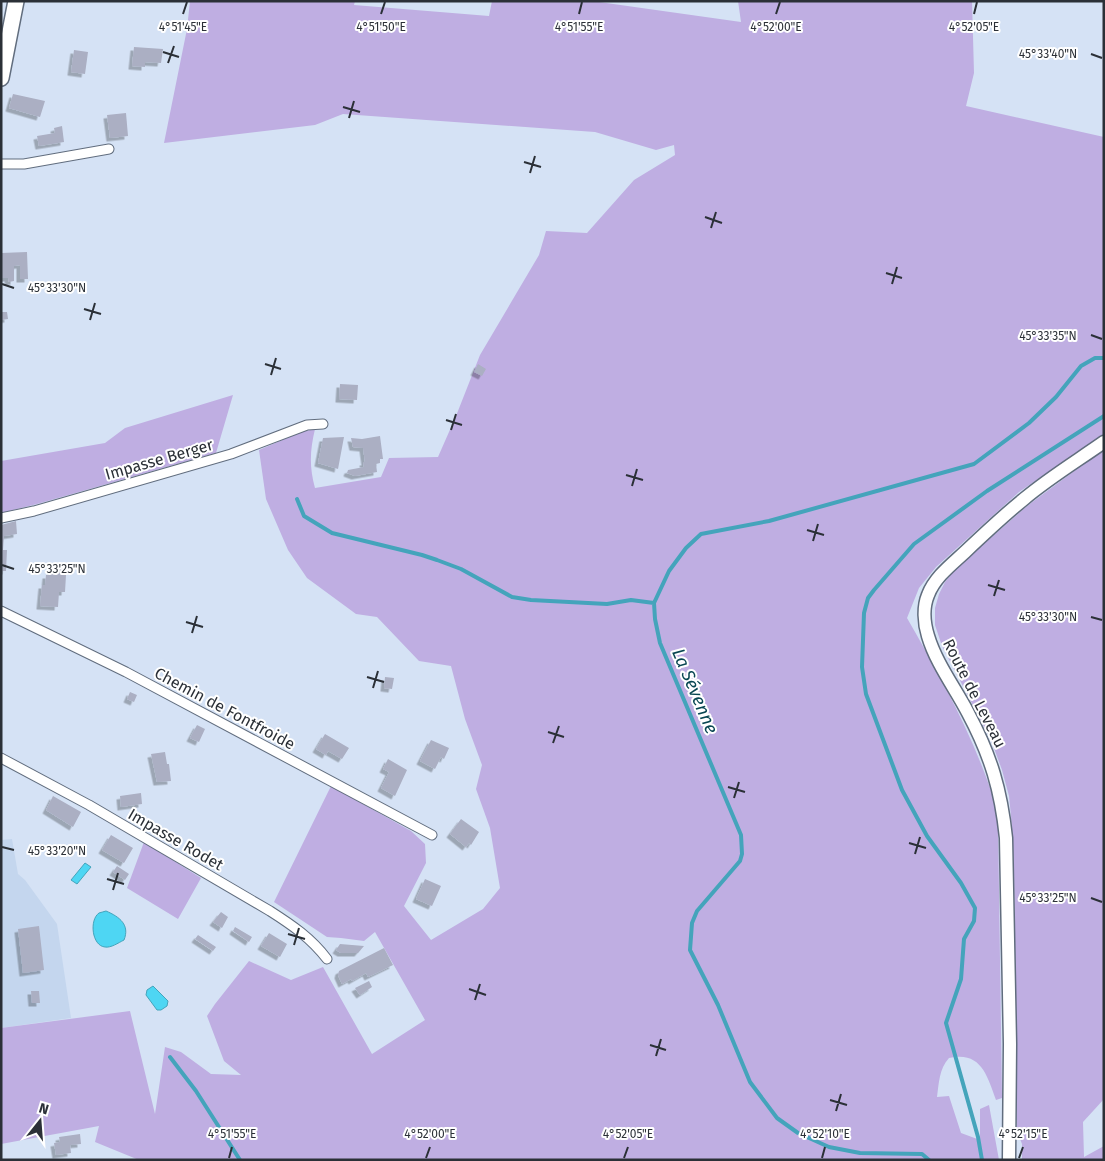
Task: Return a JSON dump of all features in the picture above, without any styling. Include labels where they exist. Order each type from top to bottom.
[{"type":"main road","points":[[1,78],[16,1]]},
{"type":"street","points":[[1,164],[24,164],[109,149]]},
{"type":"street","name":"Impasse Berger","points":[[1,518],[34,511],[213,459],[307,425],[323,424]]},
{"type":"street","name":"Route de Leveau","points":[[1008,1160],[1010,1034],[1006,838],[1003,810],[992,764],[980,734],[944,670],[928,636],[925,623],[925,607],[928,595],[942,574],[985,532],[1025,498],[1104,442]]},
{"type":"street","name":"Chemin de Fontfroide","points":[[1,611],[126,672],[432,835]]},
{"type":"street","name":"Impasse Rodet","points":[[1,758],[89,805],[270,911],[314,942],[328,959]]},
{"type":"shaded area","points":[[190,1],[355,1],[354,5],[489,16],[492,1],[592,1],[741,22],[738,1],[972,1],[974,73],[966,106],[1104,137],[1104,434],[1019,492],[936,567],[919,588],[907,618],[941,679],[972,742],[991,790],[998,822],[1002,1098],[996,1100],[986,1074],[976,1062],[969,1058],[960,1057],[949,1058],[943,1067],[937,1097],[949,1096],[961,1133],[980,1140],[980,1109],[989,1105],[999,1160],[139,1160],[95,1142],[99,1126],[1,1144],[1,1028],[130,1011],[155,1114],[165,1047],[181,1052],[211,1074],[241,1075],[224,1061],[207,1016],[249,961],[291,980],[323,967],[372,1054],[425,1020],[375,932],[364,941],[327,937],[274,902],[331,786],[411,831],[425,844],[426,863],[404,906],[431,940],[483,909],[500,888],[490,828],[476,789],[482,765],[465,719],[451,666],[419,661],[377,617],[356,614],[307,578],[288,550],[266,499],[259,450],[301,432],[315,429],[311,458],[315,488],[381,477],[389,458],[438,457],[480,355],[539,255],[546,231],[587,233],[634,180],[675,155],[674,145],[656,150],[595,132],[343,114],[315,125],[164,143],[187,29]]},
{"type":"shaded area","points":[[233,395],[216,453],[1,513],[1,461],[105,443],[125,428]]},
{"type":"shaded area","points":[[1104,449],[1104,1099],[1083,1122],[1084,1157],[1104,1146],[1104,1160],[1022,1160],[1022,1144],[1017,1131],[1014,871],[1009,796],[991,740],[942,646],[935,625],[935,608],[945,582],[955,569],[1027,506]]},
{"type":"shaded area","points":[[12,839],[18,874],[25,880],[57,924],[71,1018],[1,1028],[1,840]]},
{"type":"shaded area","points":[[144,842],[201,878],[178,919],[127,888]]},
{"type":"water","points":[[85,863],[91,867],[77,884],[71,880]]},
{"type":"water","points":[[106,911],[116,916],[122,922],[125,926],[126,935],[124,940],[105,947],[97,942],[93,927],[96,916]]},
{"type":"water","points":[[153,986],[168,1001],[167,1006],[161,1010],[157,1010],[146,995],[147,990]]},
{"type":"building","points":[[134,47],[163,49],[161,63],[145,62],[145,67],[132,66]]},
{"type":"building","points":[[74,50],[88,52],[85,74],[71,72]]},
{"type":"building","points":[[13,94],[45,101],[40,117],[9,108]]},
{"type":"building","points":[[126,113],[128,136],[110,138],[107,115]]},
{"type":"building","points":[[62,126],[64,142],[39,146],[37,136],[55,133],[54,128]]},
{"type":"building","points":[[27,252],[28,279],[20,279],[20,265],[14,266],[14,281],[9,282],[8,278],[1,278],[1,253]]},
{"type":"building","points":[[1,312],[7,312],[8,319],[1,320]]},
{"type":"building","points":[[478,364],[486,369],[482,376],[474,372]]},
{"type":"building","points":[[340,384],[358,385],[357,400],[339,399]]},
{"type":"building","points":[[380,436],[383,459],[380,459],[380,463],[376,464],[377,472],[355,476],[347,473],[348,470],[364,467],[363,462],[365,462],[363,448],[353,447],[351,438],[362,439]]},
{"type":"building","points":[[344,437],[338,469],[318,463],[323,438]]},
{"type":"building","points":[[16,521],[17,534],[4,536],[3,550],[7,550],[6,571],[1,571],[1,525]]},
{"type":"building","points":[[51,564],[63,565],[63,575],[66,575],[65,592],[59,592],[58,607],[40,606],[42,585],[45,585],[46,575],[51,575]]},
{"type":"building","points":[[385,677],[394,678],[392,689],[384,688]]},
{"type":"building","points":[[130,692],[137,695],[134,702],[127,699]]},
{"type":"building","points":[[197,725],[205,729],[199,742],[190,738]]},
{"type":"building","points":[[325,734],[349,748],[342,759],[328,751],[326,755],[316,749]]},
{"type":"building","points":[[431,740],[449,748],[444,759],[441,757],[435,769],[420,761]]},
{"type":"building","points":[[165,752],[171,781],[157,782],[151,754]]},
{"type":"building","points":[[388,759],[407,770],[395,796],[381,788],[389,772],[383,769]]},
{"type":"building","points":[[141,793],[142,804],[121,807],[120,796]]},
{"type":"building","points":[[53,796],[81,812],[73,827],[46,810]]},
{"type":"building","points":[[461,819],[479,832],[471,845],[469,843],[466,847],[450,834]]},
{"type":"building","points":[[111,835],[133,848],[124,863],[102,850]]},
{"type":"building","points":[[117,866],[129,874],[125,880],[113,872]]},
{"type":"building","points":[[425,879],[441,886],[432,906],[416,899]]},
{"type":"building","points":[[221,912],[228,917],[222,928],[213,922]]},
{"type":"building","points":[[39,926],[44,970],[23,973],[18,929]]},
{"type":"building","points":[[235,927],[252,937],[249,942],[233,931]]},
{"type":"building","points":[[269,933],[287,944],[280,957],[261,946]]},
{"type":"building","points":[[198,935],[216,947],[213,951],[195,939]]},
{"type":"building","points":[[340,944],[364,946],[358,953],[341,953],[336,950]]},
{"type":"building","points":[[384,948],[393,965],[368,977],[366,973],[342,984],[338,975],[339,971]]},
{"type":"building","points":[[369,981],[372,987],[360,995],[355,988]]},
{"type":"building","points":[[31,991],[39,991],[40,1003],[32,1003]]},
{"type":"building","points":[[80,1134],[81,1144],[70,1145],[71,1153],[56,1155],[54,1143],[60,1142],[59,1137]]},
{"type":"waterway","name":"La Sévenne","points":[[929,1160],[922,1154],[860,1153],[829,1147],[798,1133],[777,1118],[750,1082],[718,1005],[690,950],[692,923],[697,911],[740,861],[742,854],[741,835],[660,643],[654,603],[669,571],[686,548],[701,534],[769,521],[974,464],[1029,423],[1056,397],[1081,366],[1095,358],[1104,358]]},
{"type":"waterway","points":[[982,1160],[978,1137],[946,1023],[961,979],[964,939],[974,921],[975,908],[961,883],[927,836],[902,790],[866,694],[862,667],[864,613],[868,598],[914,544],[987,491],[1104,416]]},
{"type":"waterway","points":[[297,499],[304,516],[332,533],[437,560],[461,569],[512,597],[531,600],[607,604],[631,600],[654,603]]},
{"type":"waterway","points":[[170,1057],[196,1091],[240,1160]]}]
